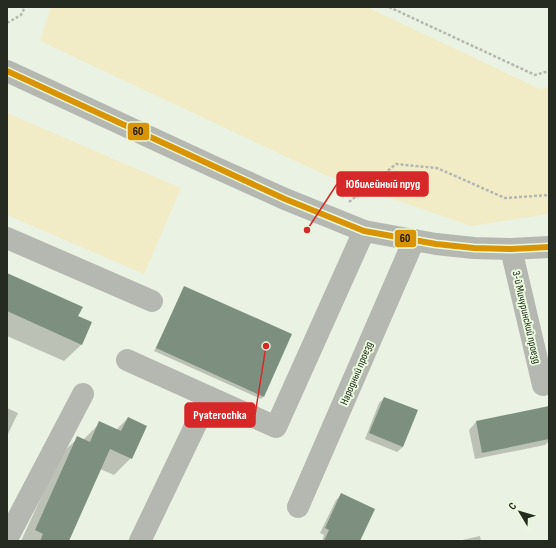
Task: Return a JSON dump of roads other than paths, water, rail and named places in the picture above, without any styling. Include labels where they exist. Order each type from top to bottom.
[{"type":"street","points":[[7,71],[212,166],[364,231],[414,240],[474,248],[511,249],[549,247]]},
{"type":"street","points":[[127,360],[276,427],[364,231]]},
{"type":"street","points":[[7,238],[152,301]]},
{"type":"street","name":"Народный проезд","points":[[298,507],[414,240]]},
{"type":"street","name":"3-й Мичуринский проезд","points":[[511,249],[543,385]]},
{"type":"street","points":[[7,539],[83,394]]},
{"type":"street","points":[[140,541],[209,397]]},
{"type":"place","name":"Юбилейный пруд","points":[[307,230]]},
{"type":"place","name":"Pyaterochka","points":[[266,346]]}]
